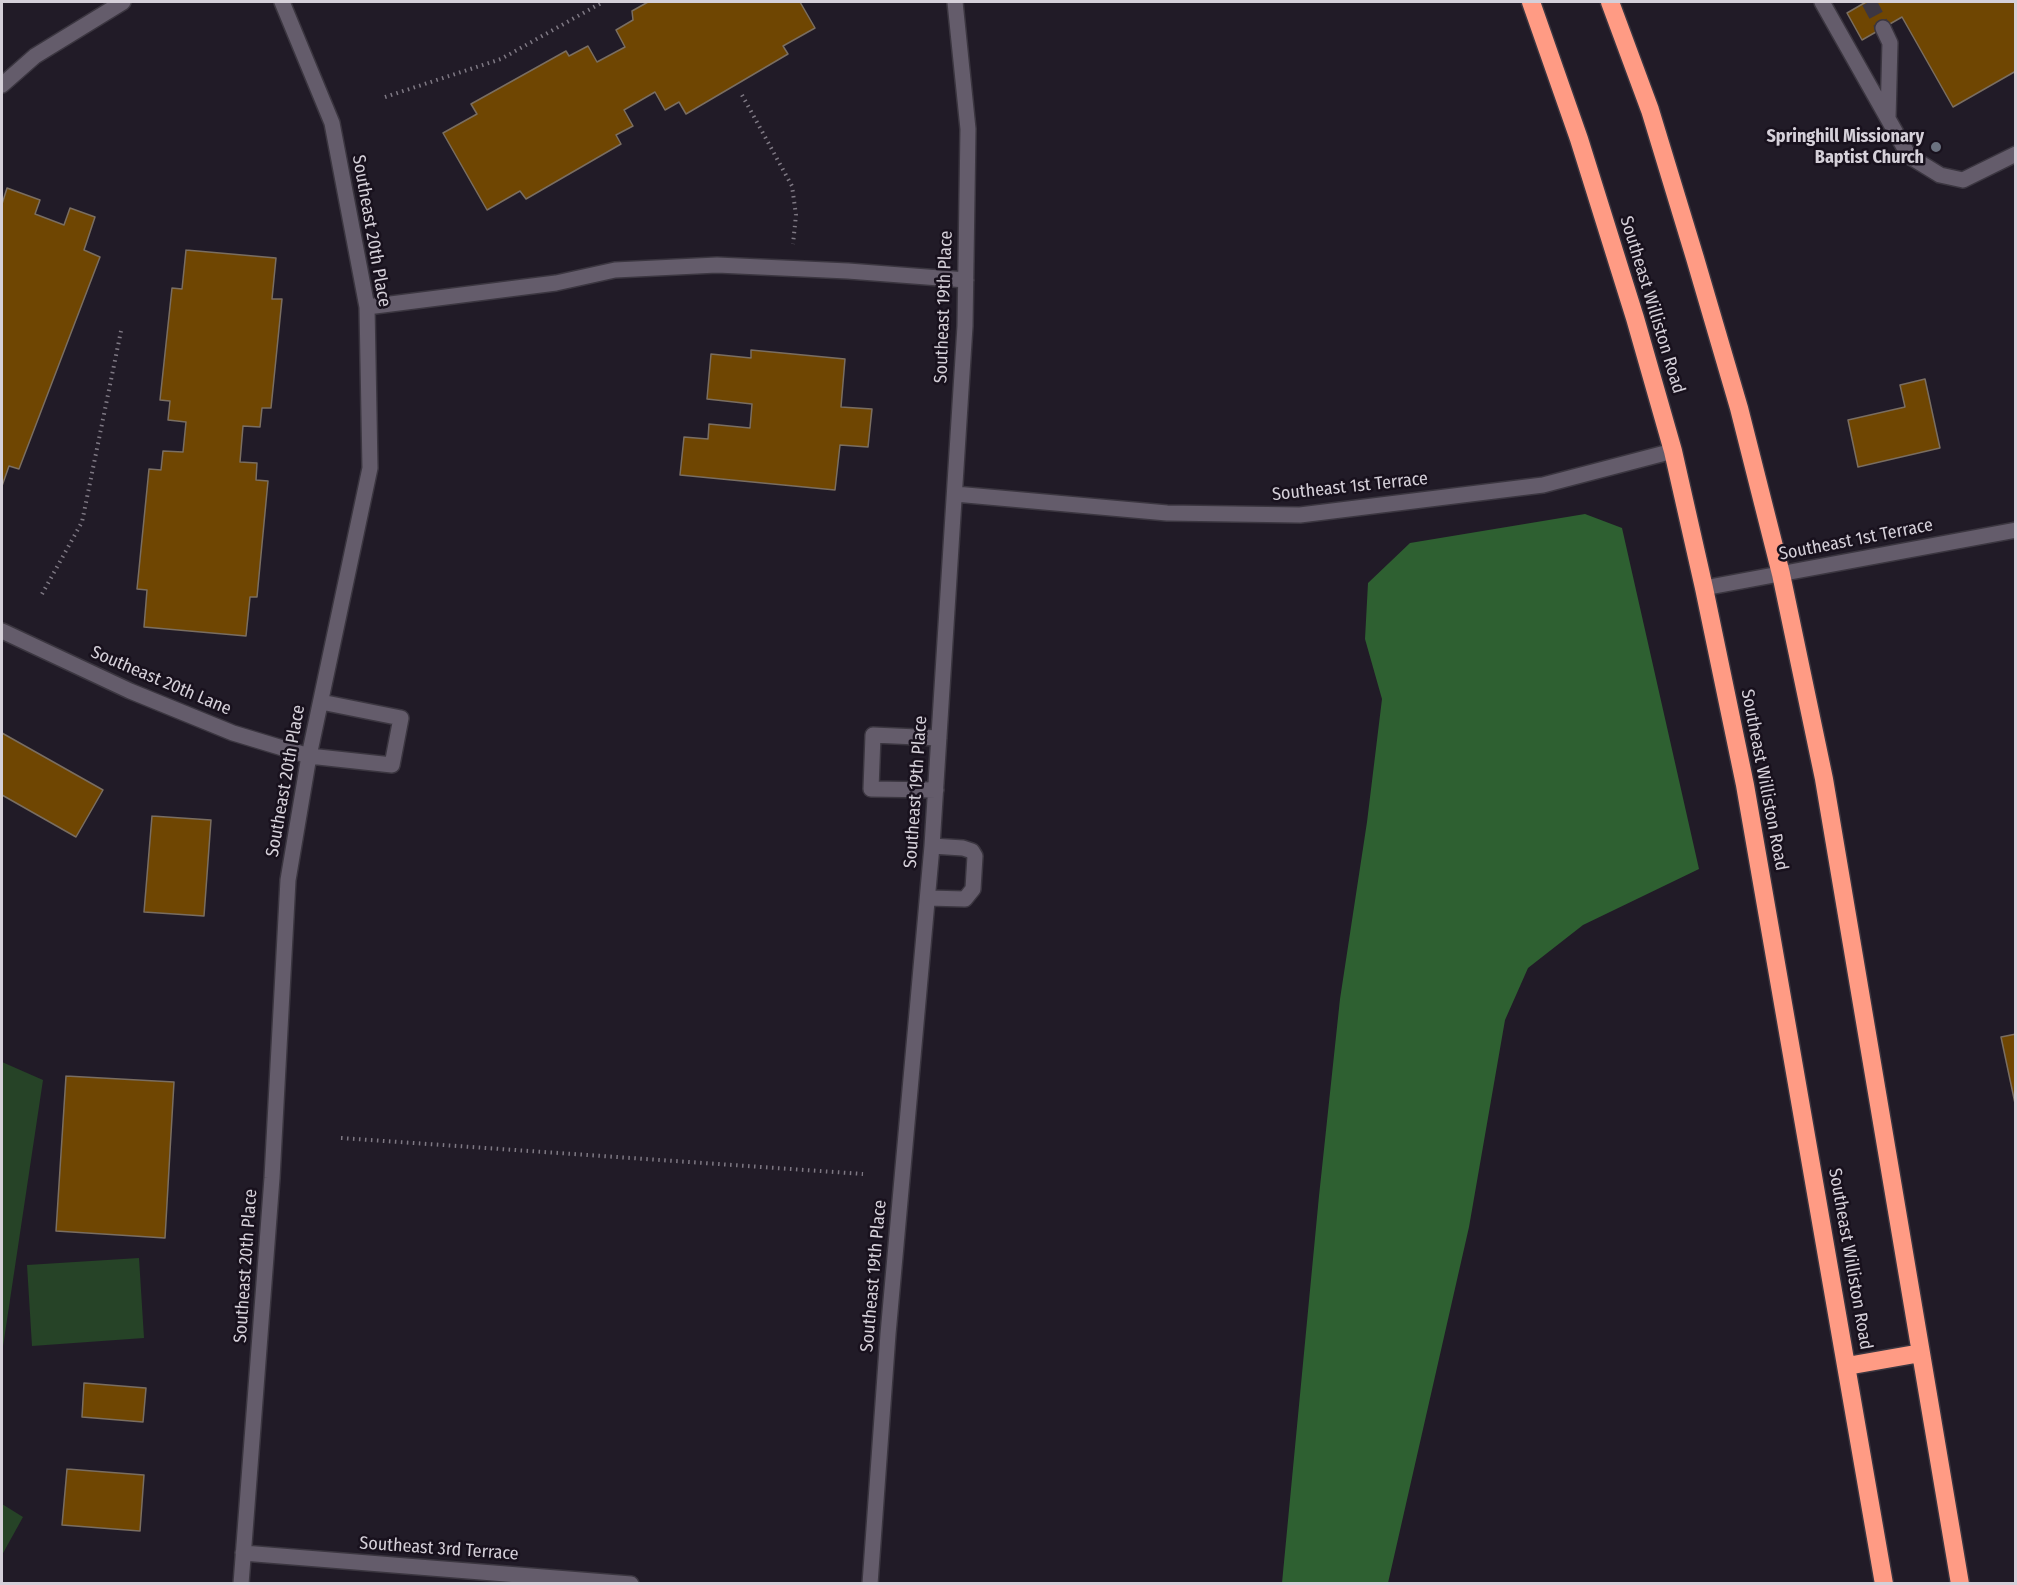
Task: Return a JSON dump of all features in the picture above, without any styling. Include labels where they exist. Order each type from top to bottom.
[{"type":"highway","name":"Southeast Williston Road","points":[[1531,2],[1629,297],[1673,451],[1704,588],[1745,785],[1884,1584]]},
{"type":"highway","points":[[1610,2],[1650,110],[1695,258],[1739,408],[1781,574],[1824,779],[1960,1584]]},
{"type":"highway","points":[[1847,1366],[1921,1353]]},
{"type":"street","points":[[2,85],[35,56],[123,2]]},
{"type":"street","name":"Southeast 20th Place","points":[[241,1584],[272,1178],[288,880],[309,756],[370,468],[367,307],[332,123],[282,2]]},
{"type":"street","name":"Southeast 19th Place","points":[[870,1584],[888,1334],[932,846],[965,326],[968,129],[955,2]]},
{"type":"street","points":[[1822,2],[1909,156],[1940,175],[1963,180],[2016,154]]},
{"type":"street","points":[[1883,28],[1890,44],[1887,118]]},
{"type":"street","points":[[367,307],[556,283],[615,270],[717,265],[966,280]]},
{"type":"street","name":"Southeast 1st Terrace","points":[[955,494],[1167,513],[1300,515],[1544,485],[1673,451]]},
{"type":"street","name":"Southeast 1st Terrace","points":[[1704,588],[2016,530]]},
{"type":"street","name":"Southeast 20th Lane","points":[[2,630],[130,691],[233,733],[309,756],[392,765],[401,718],[321,702]]},
{"type":"street","points":[[936,790],[871,789],[873,735],[939,738]]},
{"type":"street","points":[[928,898],[965,899],[973,889],[975,856],[972,851],[963,848],[932,846]]},
{"type":"street","name":"Southeast 3rd Terrace","points":[[243,1553],[631,1584]]},
{"type":"path","points":[[385,97],[501,59],[603,2]]},
{"type":"path","points":[[742,95],[792,186],[796,215],[793,249]]},
{"type":"path","points":[[42,594],[82,522],[121,331]]},
{"type":"path","points":[[340,1138],[863,1174]]},
{"type":"green space","points":[[1585,514],[1622,528],[1699,869],[1583,925],[1528,968],[1505,1020],[1469,1227],[1388,1583],[1282,1583],[1340,999],[1367,822],[1382,699],[1365,639],[1368,583],[1410,543]]},
{"type":"green space","points":[[2,1062],[43,1080],[2,1353]]},
{"type":"green space","points":[[139,1258],[144,1338],[32,1346],[27,1265]]},
{"type":"green space","points":[[2,1504],[23,1517],[2,1555]]},
{"type":"building","points":[[648,2],[800,2],[815,28],[783,46],[788,54],[686,114],[679,102],[665,110],[655,92],[624,110],[633,126],[616,135],[621,144],[526,199],[520,191],[487,210],[443,133],[477,114],[471,104],[566,51],[569,56],[588,46],[597,62],[625,47],[616,30],[633,20],[632,11]]},
{"type":"building","points":[[1866,2],[2016,2],[2016,71],[1953,107],[1902,17],[1862,40],[1847,13]]},
{"type":"building","points":[[7,188],[40,200],[35,214],[64,225],[70,208],[95,217],[84,250],[100,257],[19,469],[9,466],[2,486],[2,204]]},
{"type":"building","points":[[186,250],[276,258],[272,299],[282,299],[271,408],[262,408],[260,427],[243,426],[240,462],[257,463],[256,480],[268,481],[257,597],[250,597],[246,636],[144,627],[147,590],[137,589],[149,469],[161,470],[163,451],[183,452],[186,422],[168,420],[170,401],[160,400],[172,288],[182,289]]},
{"type":"building","points":[[751,350],[845,359],[841,407],[872,409],[868,447],[840,445],[835,490],[680,475],[684,437],[708,439],[709,424],[750,428],[752,404],[707,399],[711,354],[751,358]]},
{"type":"building","points":[[1925,379],[1940,448],[1858,467],[1848,420],[1905,407],[1900,385]]},
{"type":"building","points":[[2,733],[103,790],[76,837],[2,795]]},
{"type":"building","points":[[152,816],[211,820],[204,916],[144,912]]},
{"type":"building","points":[[2016,1034],[2016,1108],[2001,1037]]},
{"type":"building","points":[[66,1076],[174,1082],[165,1238],[56,1231]]},
{"type":"building","points":[[84,1383],[146,1388],[143,1422],[82,1417]]},
{"type":"building","points":[[67,1469],[144,1475],[140,1531],[62,1525]]},
{"type":"tunnel","points":[[1869,2],[1883,28]]},
{"type":"place","name":"Springhill Missionary Baptist Church","points":[[1936,147]]}]
